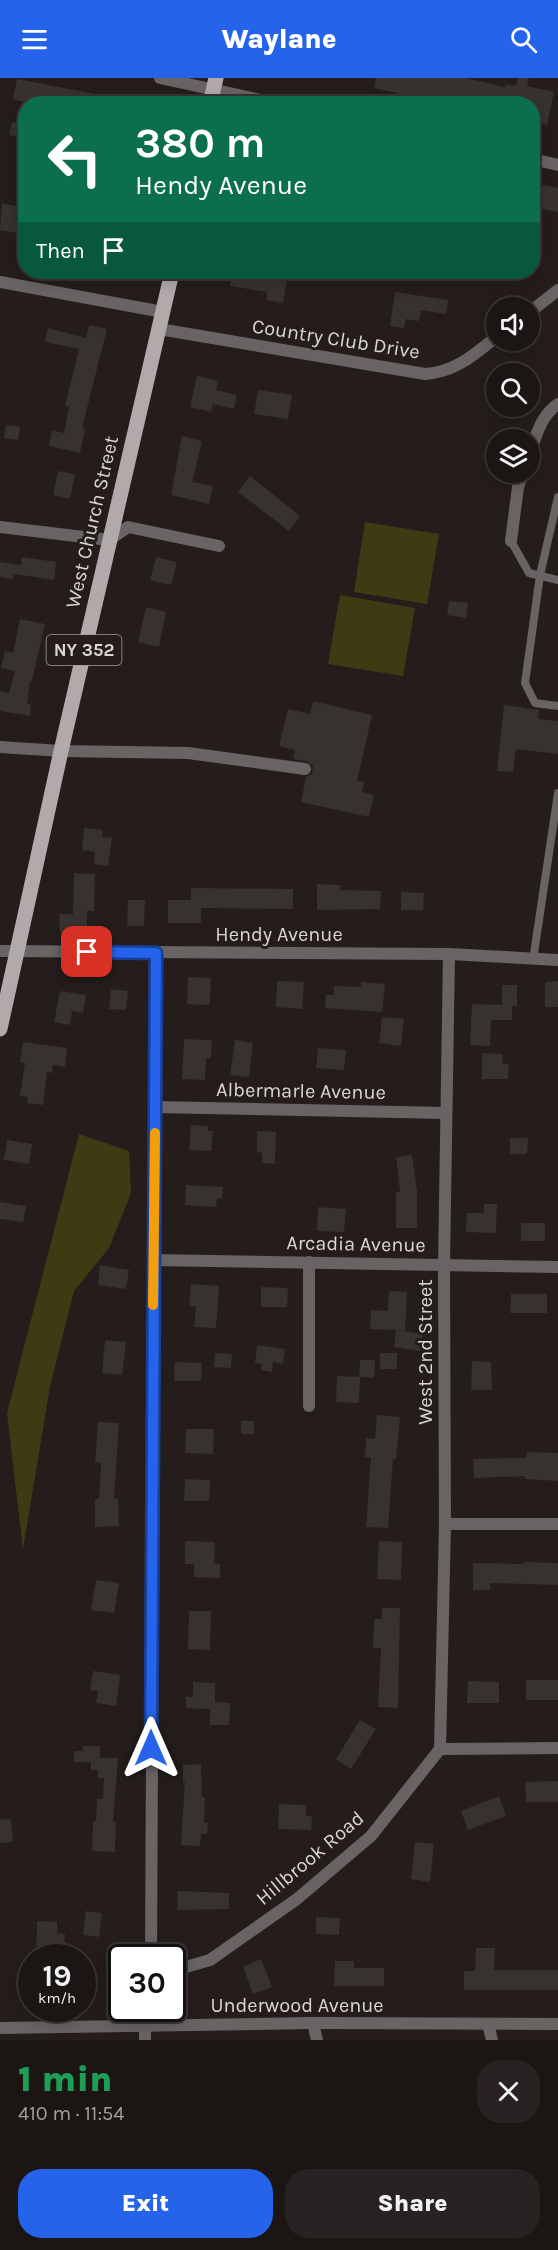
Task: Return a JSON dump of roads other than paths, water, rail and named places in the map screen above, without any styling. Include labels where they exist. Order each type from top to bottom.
[{"type":"main road","name":"West Church Street","points":[[0,1029],[61,751],[170,279]]},
{"type":"street","points":[[160,78],[241,96]]},
{"type":"street","points":[[540,161],[558,165]]},
{"type":"street","points":[[0,282],[163,312]]},
{"type":"street","points":[[540,304],[558,290]]},
{"type":"street","name":"Country Club Drive","points":[[159,330],[425,374],[441,373],[464,363],[486,345]]},
{"type":"street","points":[[540,429],[548,412],[558,404]]},
{"type":"street","points":[[511,541],[519,483]]},
{"type":"street","points":[[0,527],[109,540],[128,527],[219,546]]},
{"type":"street","points":[[0,747],[61,751],[188,753],[305,768]]},
{"type":"street","name":"Hendy Avenue","points":[[0,951],[449,954],[558,960]]},
{"type":"street","points":[[150,1944],[156,953]]},
{"type":"street","name":"West 2nd Street","points":[[440,1749],[449,954]]},
{"type":"street","name":"Albermarle Avenue","points":[[155,1107],[446,1113]]},
{"type":"street","name":"Arcadia Avenue","points":[[153,1260],[558,1267]]},
{"type":"street","points":[[309,1262],[309,1406]]},
{"type":"street","points":[[444,1524],[558,1524]]},
{"type":"street","points":[[440,1749],[558,1748]]},
{"type":"street","name":"Hillbrook Road","points":[[186,1967],[210,1960],[297,1899],[370,1836],[440,1749]]},
{"type":"street","points":[[146,2022],[146,2040]]},
{"type":"street","points":[[313,2023],[317,2040]]},
{"type":"street","name":"Underwood Avenue","points":[[0,2028],[313,2023],[558,2024]]},
{"type":"street","points":[[488,2024],[492,2040]]},
{"type":"lane","points":[[558,497],[540,575],[525,683],[535,703],[558,706]]},
{"type":"lane","points":[[511,541],[529,573],[558,580]]},
{"type":"lane","points":[[533,960],[558,793]]}]
